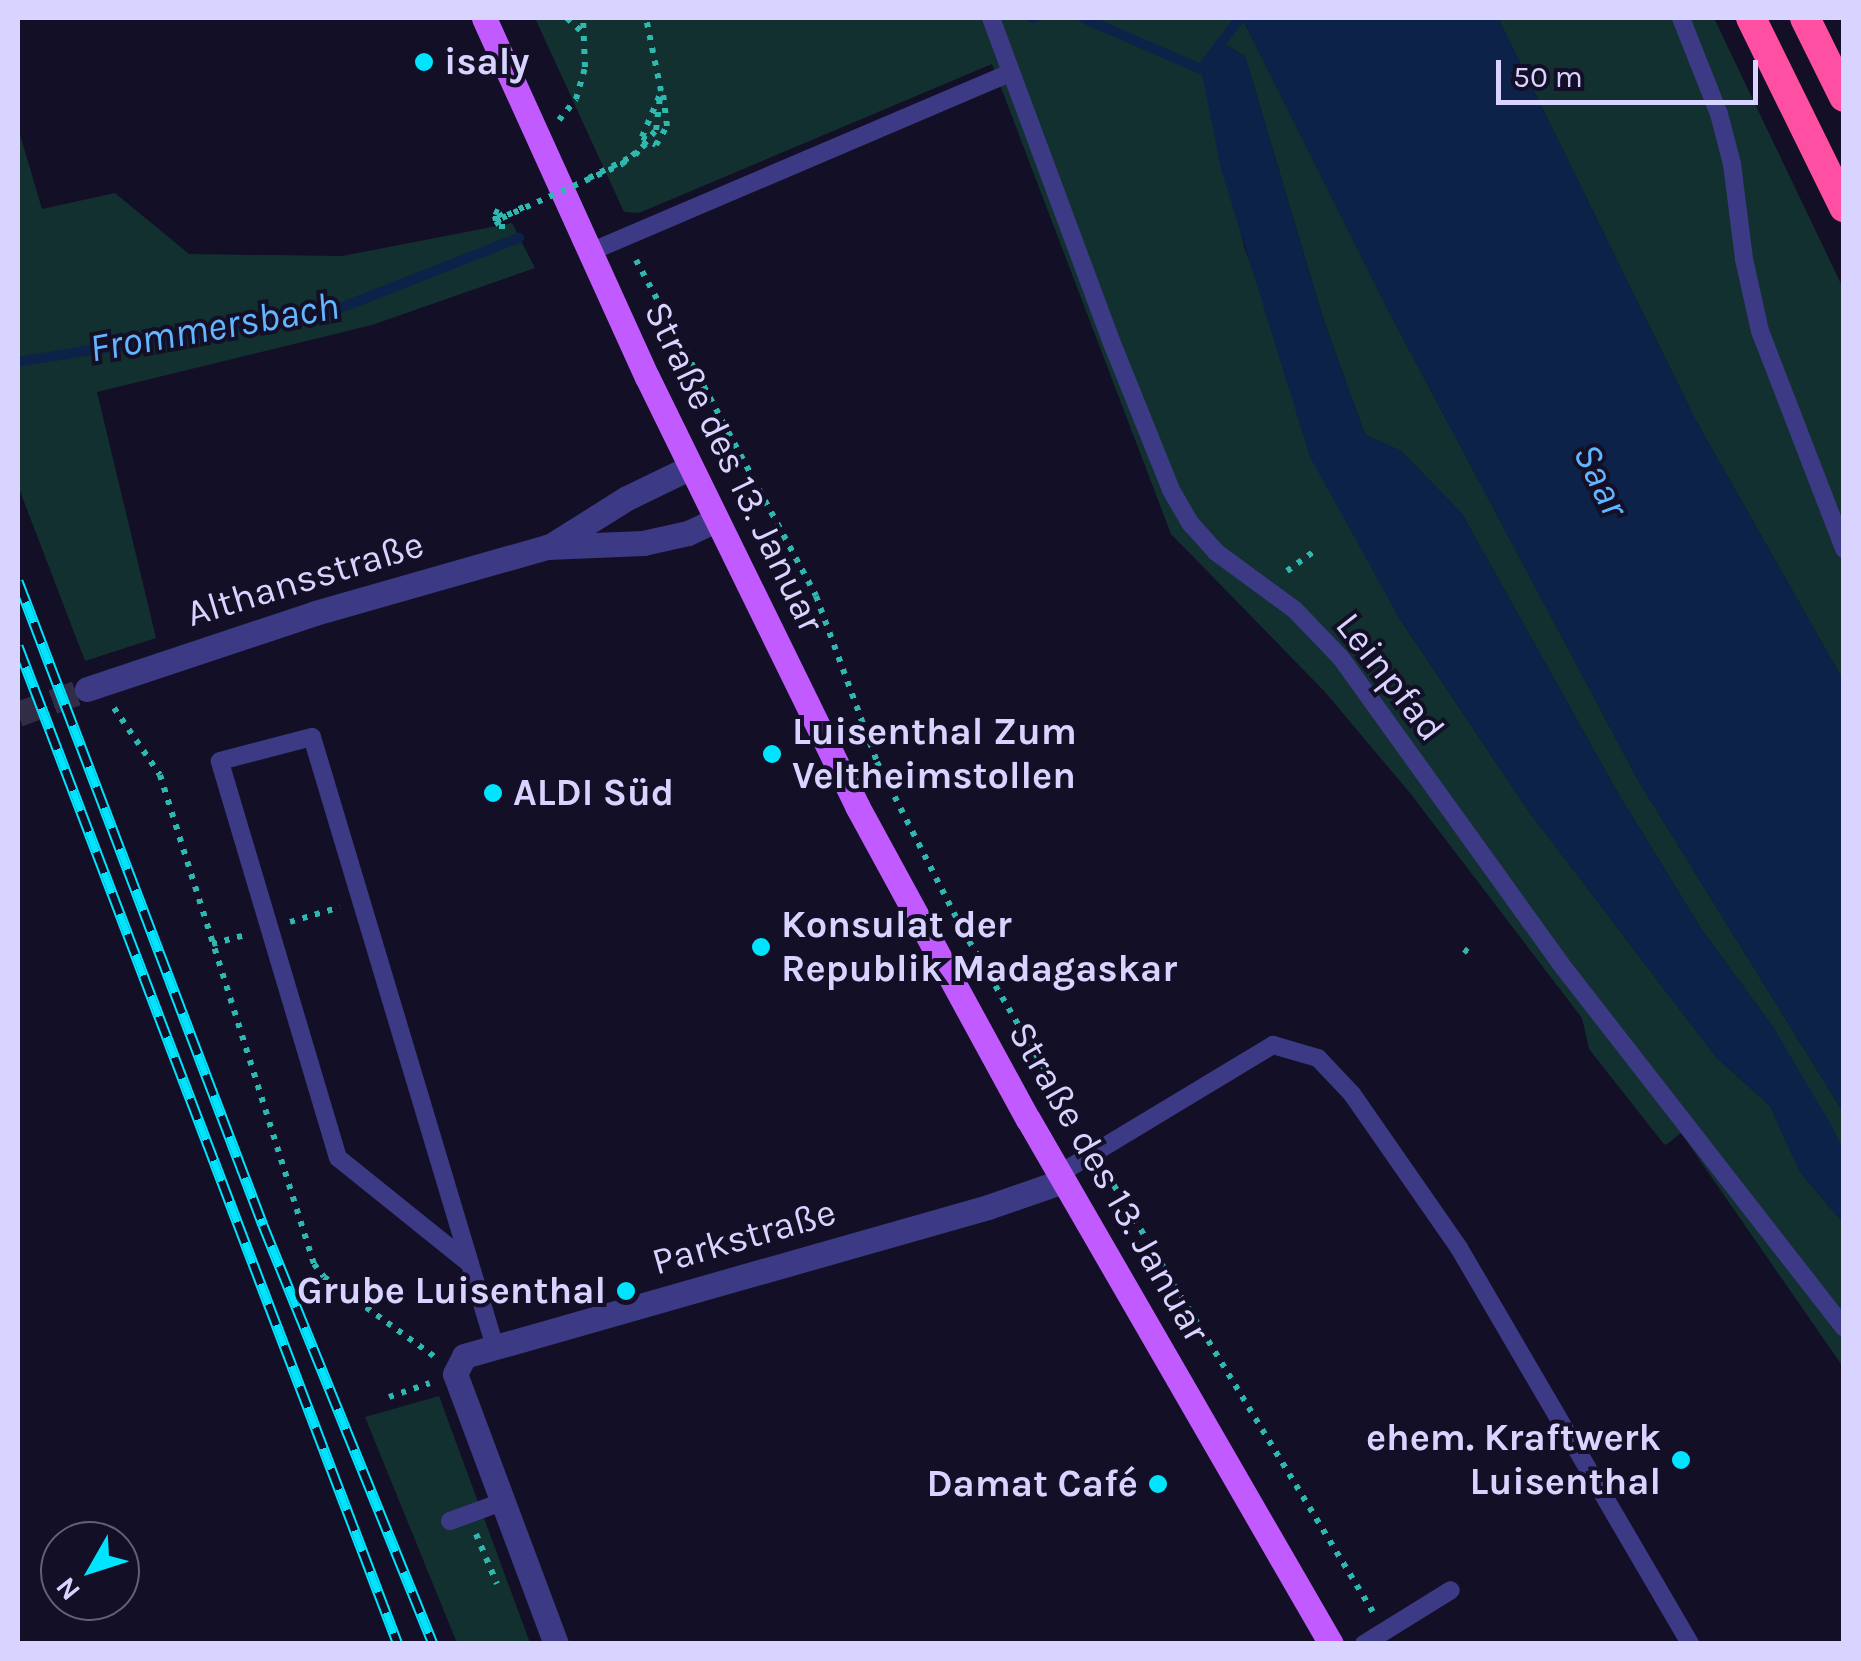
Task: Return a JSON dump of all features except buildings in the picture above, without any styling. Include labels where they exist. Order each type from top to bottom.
[{"type":"highway","points":[[1751,18],[1841,201]]},
{"type":"highway","points":[[1805,18],[1844,98]]},
{"type":"main road","name":"Straße des 13. Januar","points":[[484,18],[716,520],[857,806],[1061,1177],[1332,1644]]},
{"type":"street","name":"Althansstraße","points":[[547,547],[627,498],[691,466]]},
{"type":"street","name":"Althansstraße","points":[[96,686],[315,614],[547,547],[643,543],[688,533],[716,520]]},
{"type":"street","name":"Parkstraße","points":[[455,1374],[464,1356],[988,1206],[1061,1177]]},
{"type":"street","points":[[455,1374],[556,1644]]},
{"type":"lane","name":"Leinpfad","points":[[991,18],[1164,472],[1191,524],[1216,552],[1295,610],[1341,658],[1560,963],[1844,1328]]},
{"type":"lane","points":[[1680,18],[1718,114],[1732,164],[1744,258],[1760,331],[1844,549]]},
{"type":"lane","points":[[590,252],[1010,73]]},
{"type":"lane","points":[[470,1264],[338,1158],[220,761],[312,737],[496,1346]]},
{"type":"lane","points":[[1061,1177],[1094,1152],[1273,1045],[1318,1058],[1352,1094],[1459,1248],[1690,1644]]},
{"type":"lane","points":[[459,1518],[502,1502]]},
{"type":"lane","points":[[1364,1644],[1450,1590]]},
{"type":"path","points":[[566,18],[585,34]]},
{"type":"path","points":[[536,132],[561,120],[576,99],[585,67],[583,18]]},
{"type":"path","points":[[646,18],[668,104],[666,126],[656,145],[642,137],[662,91]]},
{"type":"path","points":[[530,204],[500,219],[622,164],[648,143],[659,122],[662,91]]},
{"type":"path","points":[[588,178],[622,164]]},
{"type":"path","points":[[624,238],[816,596],[878,762],[962,930],[1384,1631]]},
{"type":"path","points":[[1300,563],[1313,552]]},
{"type":"path","points":[[96,686],[160,775],[314,1264],[324,1277],[416,1339],[455,1374],[389,1398]]},
{"type":"path","points":[[1464,949],[1473,957]]},
{"type":"path","points":[[459,1518],[497,1584]]},
{"type":"green space","points":[[535,18],[1242,18],[1388,310],[1639,782],[1843,1112],[1843,1149],[1773,1027],[1702,930],[1619,795],[1462,514],[1401,451],[1365,435],[1322,315],[1245,56],[1219,41],[1201,69],[1245,250],[1399,618],[1530,813],[1716,1057],[1770,1106],[1800,1172],[1843,1223],[1843,1367],[1681,1133],[1666,1145],[1663,1143],[1589,1049],[1582,1018],[1410,793],[1325,692],[1171,534],[992,64],[639,213],[624,212]]},
{"type":"green space","points":[[1498,18],[1714,18],[1843,288],[1843,680],[1695,419]]},
{"type":"green space","points":[[18,128],[42,209],[115,193],[189,254],[342,256],[512,223],[535,268],[372,325],[97,392],[156,638],[85,661],[18,486]]},
{"type":"green space","points":[[439,1396],[530,1643],[457,1643],[365,1417]]},
{"type":"water","name":"Saar","points":[[1242,18],[1498,18],[1695,419],[1843,680],[1843,1112],[1639,782],[1388,310]]},
{"type":"water","points":[[1219,41],[1245,56],[1322,315],[1365,435],[1401,451],[1462,514],[1619,795],[1702,930],[1773,1027],[1832,1126],[1843,1149],[1843,1223],[1800,1172],[1770,1106],[1716,1057],[1530,813],[1399,618],[1310,457],[1221,169],[1201,69]]},
{"type":"waterway","name":"Frommersbach","points":[[1083,18],[1201,69],[1240,18]]},
{"type":"waterway","name":"Frommersbach","points":[[18,362],[335,310],[519,238]]},
{"type":"tunnel","points":[[18,714],[87,689]]},
{"type":"railway","points":[[18,581],[263,1225],[433,1644]]},
{"type":"railway","points":[[18,646],[398,1644]]},
{"type":"place","name":"isaly","points":[[424,62]]},
{"type":"place","name":"Luisenthal Zum Veltheimstollen","points":[[772,754]]},
{"type":"place","name":"ALDI Süd","points":[[493,793]]},
{"type":"place","name":"Konsulat der Republik Madagaskar","points":[[761,947]]},
{"type":"place","name":"Grube Luisenthal","points":[[626,1291]]},
{"type":"place","name":"ehem. Kraftwerk Luisenthal","points":[[1681,1460]]},
{"type":"place","name":"Damat Café","points":[[1158,1484]]}]
